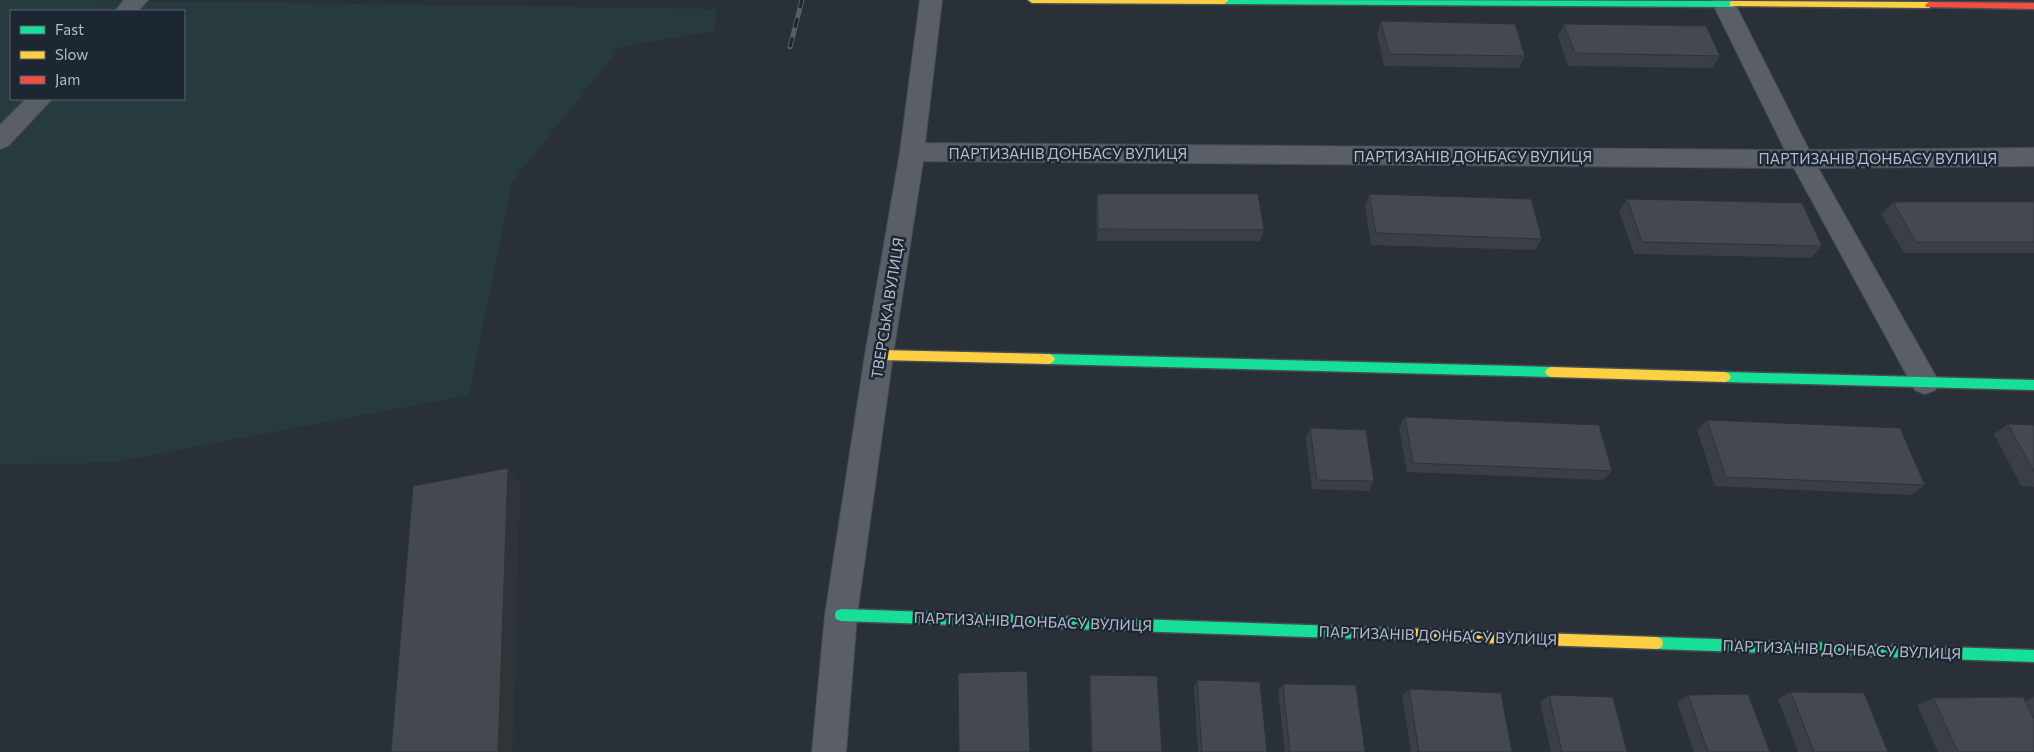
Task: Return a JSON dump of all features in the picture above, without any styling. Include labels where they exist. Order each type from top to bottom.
[{"type":"street","points":[[127,10],[137,0]]},
{"type":"street","name":"ТВЕРСЬКА ВУЛИЦЯ","points":[[829,752],[841,615],[879,355],[912,152],[931,0]]},
{"type":"street","points":[[1032,0],[1723,2],[2034,6]]},
{"type":"street","points":[[1723,2],[1801,159],[1925,382]]},
{"type":"street","points":[[0,140],[39,100]]},
{"type":"street","name":"ПАРТИЗАНІВ ДОНБАСУ ВУЛИЦЯ","points":[[912,152],[1801,159],[2034,157]]},
{"type":"street","points":[[879,355],[2034,384]]},
{"type":"street","name":"ПАРТИЗАНІВ ДОНБАСУ ВУЛИЦЯ","points":[[841,615],[2034,656]]},
{"type":"green space","points":[[0,0],[717,9],[714,31],[620,47],[512,182],[469,395],[110,463],[0,464]]},
{"type":"building","points":[[1381,21],[1515,24],[1525,56],[1389,54]]},
{"type":"building","points":[[1564,24],[1706,26],[1720,56],[1575,53]]},
{"type":"building","points":[[1097,194],[1258,194],[1264,230],[1098,229]]},
{"type":"building","points":[[1369,194],[1531,199],[1542,239],[1376,233]]},
{"type":"building","points":[[1627,199],[1802,203],[1822,246],[1642,242]]},
{"type":"building","points":[[1893,202],[2034,202],[2034,242],[1916,242]]},
{"type":"building","points":[[1405,417],[1599,425],[1612,471],[1413,463]]},
{"type":"building","points":[[1707,420],[1900,428],[1925,485],[1726,477]]},
{"type":"building","points":[[2008,424],[2034,425],[2034,472]]},
{"type":"building","points":[[1310,428],[1366,430],[1374,481],[1317,480]]},
{"type":"building","points":[[508,468],[498,752],[391,752],[413,486]]},
{"type":"building","points":[[1027,671],[1030,752],[959,752],[958,673]]},
{"type":"building","points":[[1090,675],[1157,676],[1162,752],[1092,752]]},
{"type":"building","points":[[1197,680],[1260,682],[1267,752],[1202,752]]},
{"type":"building","points":[[1283,684],[1356,685],[1365,752],[1290,752]]},
{"type":"building","points":[[1409,689],[1501,693],[1512,752],[1419,752]]},
{"type":"building","points":[[1791,692],[1864,693],[1888,752],[1814,752]]},
{"type":"building","points":[[1748,694],[1770,752],[1708,752],[1688,695]]},
{"type":"building","points":[[1549,695],[1613,697],[1627,752],[1562,752]]},
{"type":"building","points":[[2023,697],[2034,719],[2034,752],[1958,752],[1933,698]]},
{"type":"railway","points":[[790,47],[802,0]]},
{"type":"traffic: fast","points":[[1224,1],[1733,4]]},
{"type":"traffic: fast","points":[[1049,359],[1551,372]]},
{"type":"traffic: fast","points":[[1725,377],[2034,385]]},
{"type":"traffic: fast","points":[[841,615],[1398,634]]},
{"type":"traffic: fast","points":[[1657,643],[2034,656]]},
{"type":"traffic: slow","points":[[1032,0],[1224,1]]},
{"type":"traffic: slow","points":[[1733,4],[1929,5]]},
{"type":"traffic: slow","points":[[879,355],[1049,359]]},
{"type":"traffic: slow","points":[[1551,372],[1725,377]]},
{"type":"traffic: slow","points":[[1398,634],[1657,643]]},
{"type":"traffic: jam","points":[[1929,5],[2034,6]]}]
